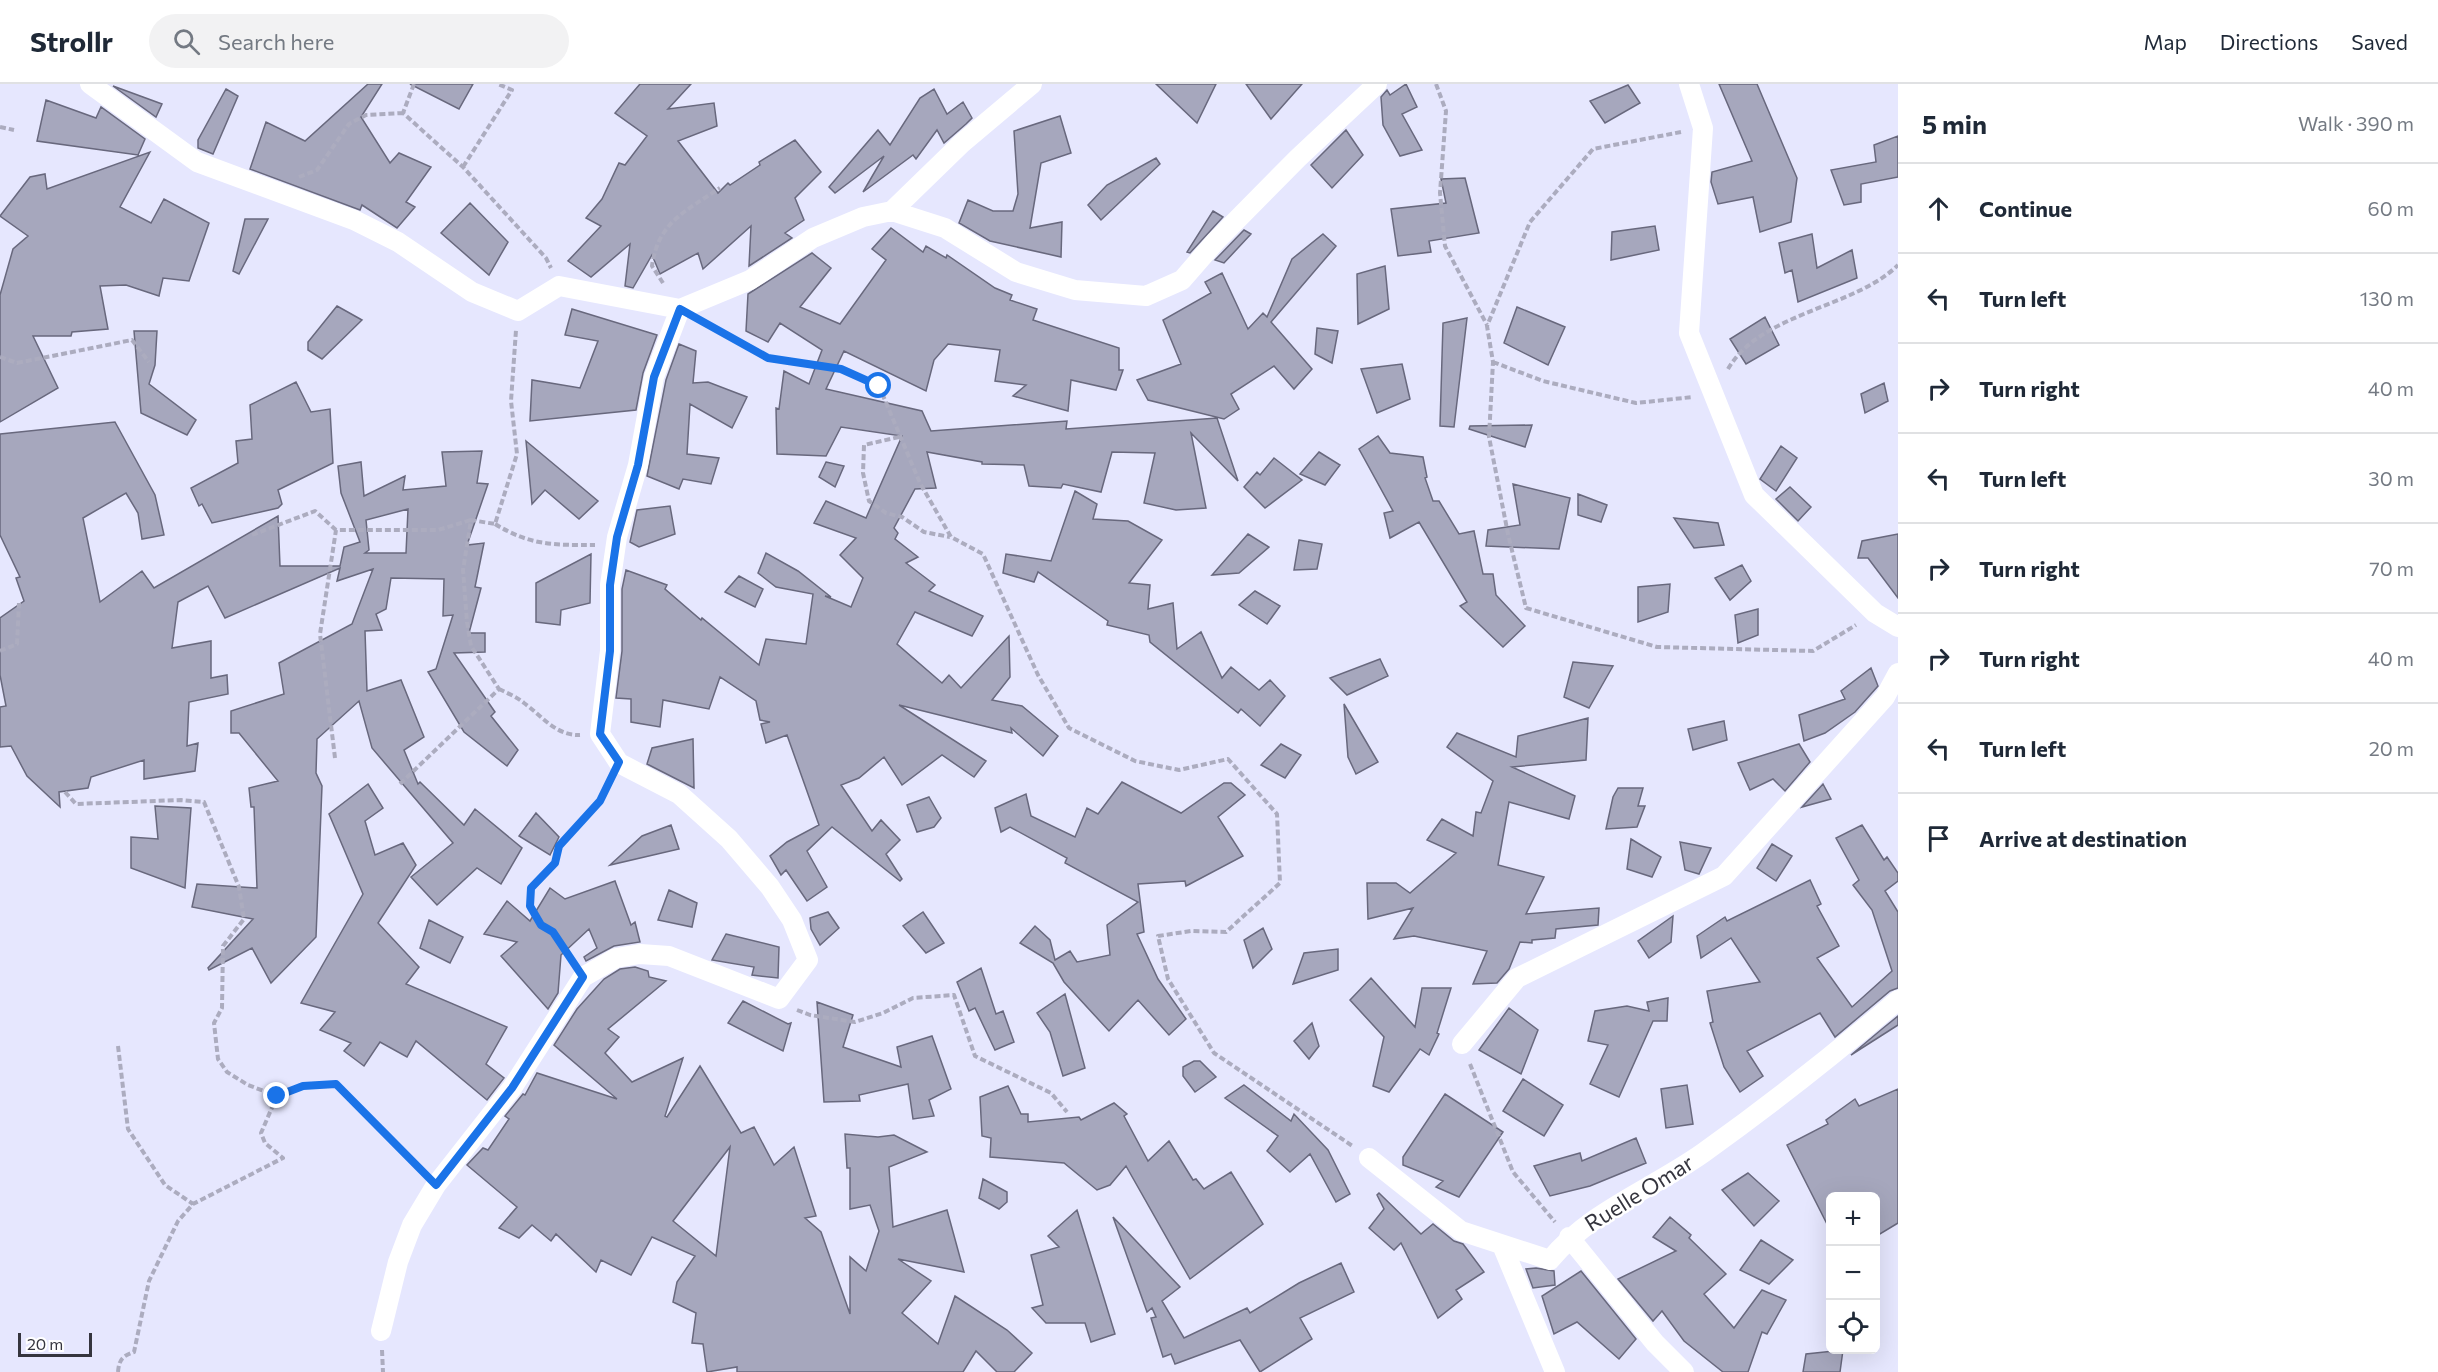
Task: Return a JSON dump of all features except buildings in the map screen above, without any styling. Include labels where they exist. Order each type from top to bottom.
[{"type":"street","points":[[90,84],[197,162],[267,190],[354,220],[389,237],[472,292],[518,311],[560,286],[680,309],[750,280],[813,238],[863,217],[892,211],[945,228],[1016,272],[1075,290],[1146,296],[1182,280],[1215,242],[1298,158],[1377,84]]},
{"type":"street","points":[[892,211],[962,143],[1032,84]]},
{"type":"street","points":[[1689,84],[1703,128],[1689,333],[1754,495],[1875,614],[1898,627]]},
{"type":"street","points":[[381,1331],[398,1262],[412,1226],[436,1185],[512,1088],[583,977],[616,958],[640,954],[669,956],[779,999],[808,960],[792,920],[770,887],[729,839],[679,794],[619,762],[600,734],[610,651],[610,585],[616,545],[638,465],[654,377],[680,309]]},
{"type":"street","points":[[1462,1044],[1517,978],[1724,876],[1885,697],[1898,673]]},
{"type":"street","name":"Ruelle Omar","points":[[1369,1158],[1461,1231],[1550,1260],[1569,1237],[1701,1154],[1833,1056],[1898,1000]]},
{"type":"street","points":[[1569,1237],[1655,1343],[1684,1372]]},
{"type":"street","points":[[1502,1245],[1555,1372]]},
{"type":"path","points":[[403,113],[414,84]]},
{"type":"path","points":[[463,167],[512,90],[498,84]]},
{"type":"path","points":[[1436,84],[1446,111],[1440,193],[1445,246],[1487,326],[1493,362],[1489,437],[1526,608],[1657,647],[1814,651],[1875,614]]},
{"type":"path","points":[[267,190],[316,170],[349,124],[366,115],[403,113],[463,167],[546,258],[560,286]]},
{"type":"path","points":[[0,127],[14,130]]},
{"type":"path","points":[[1487,326],[1530,222],[1593,149],[1703,128]]},
{"type":"path","points":[[720,188],[670,222],[655,246],[652,266],[680,309],[768,358],[841,369],[879,386],[920,483],[951,537]]},
{"type":"path","points":[[1493,362],[1544,381],[1636,403],[1713,394],[1734,359],[1761,336],[1856,291],[1898,265]]},
{"type":"path","points":[[495,524],[517,454],[511,401],[518,311]]},
{"type":"path","points":[[0,357],[17,363],[132,340],[149,362]]},
{"type":"path","points":[[899,437],[864,445],[863,473],[869,501],[886,513],[902,517],[924,532],[951,537],[983,555],[1038,675],[1069,728],[1135,761],[1179,770],[1228,759],[1277,814],[1280,883],[1226,932],[1191,932],[1158,936],[1168,979],[1214,1053],[1369,1158]]},
{"type":"path","points":[[252,535],[315,511],[336,530],[438,530],[471,520],[495,524],[515,537],[545,546],[616,545]]},
{"type":"path","points":[[471,520],[463,570],[471,646],[499,689],[523,702],[548,724],[571,735],[600,734]]},
{"type":"path","points":[[335,758],[320,634],[336,530]]},
{"type":"path","points":[[0,651],[17,644],[19,603]]},
{"type":"path","points":[[400,784],[499,689]]},
{"type":"path","points":[[583,977],[553,932],[541,925],[530,906],[531,888],[555,863],[559,846],[600,801],[619,762]]},
{"type":"path","points":[[65,792],[76,804],[181,800],[204,802],[239,887],[244,919],[223,946],[222,1008],[214,1023],[218,1059],[227,1072],[249,1085],[277,1096],[303,1086],[336,1084],[436,1185]]},
{"type":"path","points":[[792,1007],[810,1015],[855,1022],[883,1013],[913,998],[954,995],[975,1056],[1051,1093],[1067,1112]]},
{"type":"path","points":[[1462,1044],[1513,1172],[1569,1237]]},
{"type":"path","points":[[118,1046],[128,1129],[165,1185],[193,1204]]},
{"type":"path","points":[[118,1372],[118,1362],[125,1355],[134,1352],[149,1281],[178,1221],[193,1204],[283,1158],[266,1143],[261,1133],[277,1096]]},
{"type":"route","points":[[277,1096],[303,1086],[336,1084],[436,1185],[512,1088],[538,1044],[583,977],[553,932],[541,925],[530,906],[531,888],[555,863],[559,846],[600,801],[607,782],[619,762],[600,734],[610,651],[610,585],[617,537],[638,465],[654,377],[680,309],[768,358],[841,369],[879,386]]}]
